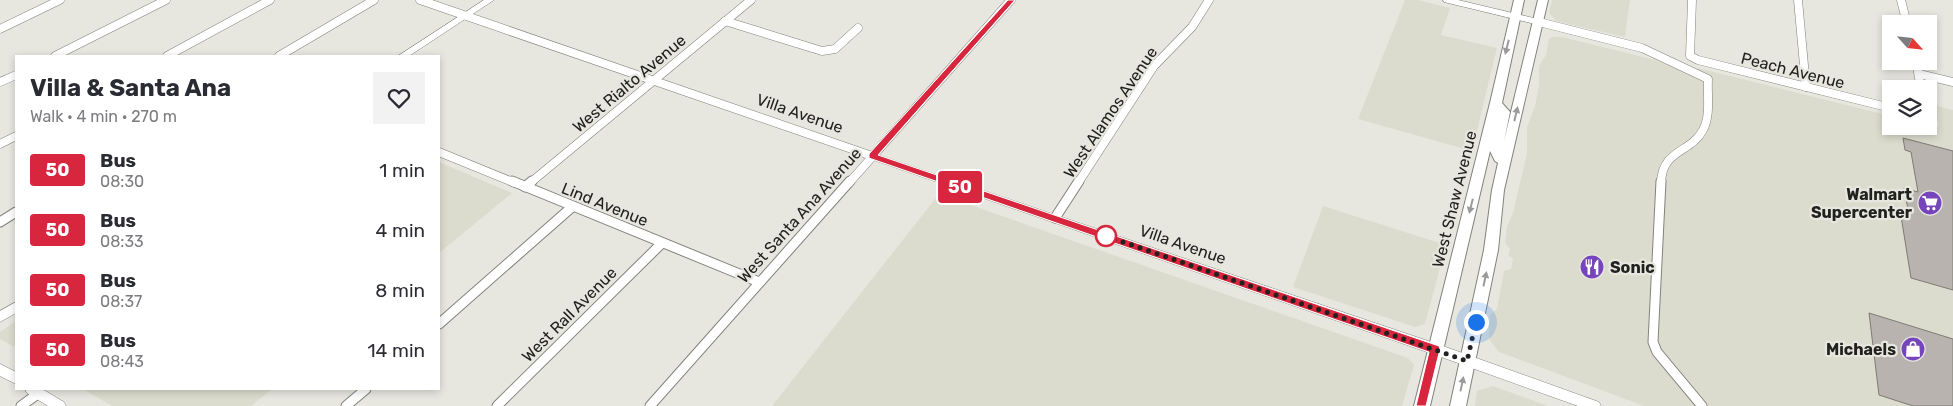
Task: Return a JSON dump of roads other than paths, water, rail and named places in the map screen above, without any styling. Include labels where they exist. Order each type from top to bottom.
[{"type":"main road","name":"West Shaw Avenue","points":[[1422,406],[1496,103],[1519,0]]},
{"type":"main road","points":[[1458,406],[1491,250],[1495,207],[1543,0]]},
{"type":"main road","points":[[1496,103],[1504,112],[1496,150],[1499,158],[1505,161]]},
{"type":"street","points":[[0,29],[60,0]]},
{"type":"street","points":[[57,55],[166,0]]},
{"type":"street","points":[[169,55],[270,0]]},
{"type":"street","points":[[281,55],[374,0]]},
{"type":"street","name":"Villa Avenue","points":[[420,0],[1435,349],[1594,406]]},
{"type":"street","points":[[406,55],[490,0]]},
{"type":"street","name":"West Rialto Avenue","points":[[525,187],[751,0]]},
{"type":"street","name":"West Santa Ana Avenue","points":[[650,406],[1011,0]]},
{"type":"street","name":"West Alamos Avenue","points":[[1055,218],[1154,66],[1192,27],[1209,0]]},
{"type":"street","points":[[1447,0],[1642,48],[1674,61],[1708,79],[1706,119],[1703,131],[1671,156],[1663,167],[1661,174],[1652,332],[1653,342],[1658,352],[1702,406]]},
{"type":"street","name":"Peach Avenue","points":[[1692,0],[1690,56],[1698,60],[1882,106]]},
{"type":"street","points":[[1798,0],[1806,87]]},
{"type":"street","points":[[1901,0],[1905,15]]},
{"type":"street","points":[[725,21],[822,51],[835,49],[858,28]]},
{"type":"street","points":[[1918,70],[1920,80]]},
{"type":"street","points":[[1919,74],[1953,82]]},
{"type":"street","points":[[0,82],[15,75]]},
{"type":"street","points":[[0,144],[15,136]]},
{"type":"street","name":"Lind Avenue","points":[[440,152],[760,282]]},
{"type":"street","points":[[440,323],[572,207]]},
{"type":"street","points":[[0,222],[15,213]]},
{"type":"street","name":"West Rall Avenue","points":[[497,406],[662,243]]},
{"type":"street","points":[[0,317],[15,308]]},
{"type":"street","points":[[0,369],[15,378]]},
{"type":"street","points":[[346,406],[365,390]]},
{"type":"street","points":[[20,406],[36,391],[59,406]]},
{"type":"place","name":"Walmart Supercenter","points":[[1930,203]]},
{"type":"place","name":"Sonic","points":[[1592,267]]},
{"type":"place","name":"Michaels","points":[[1913,349]]}]
